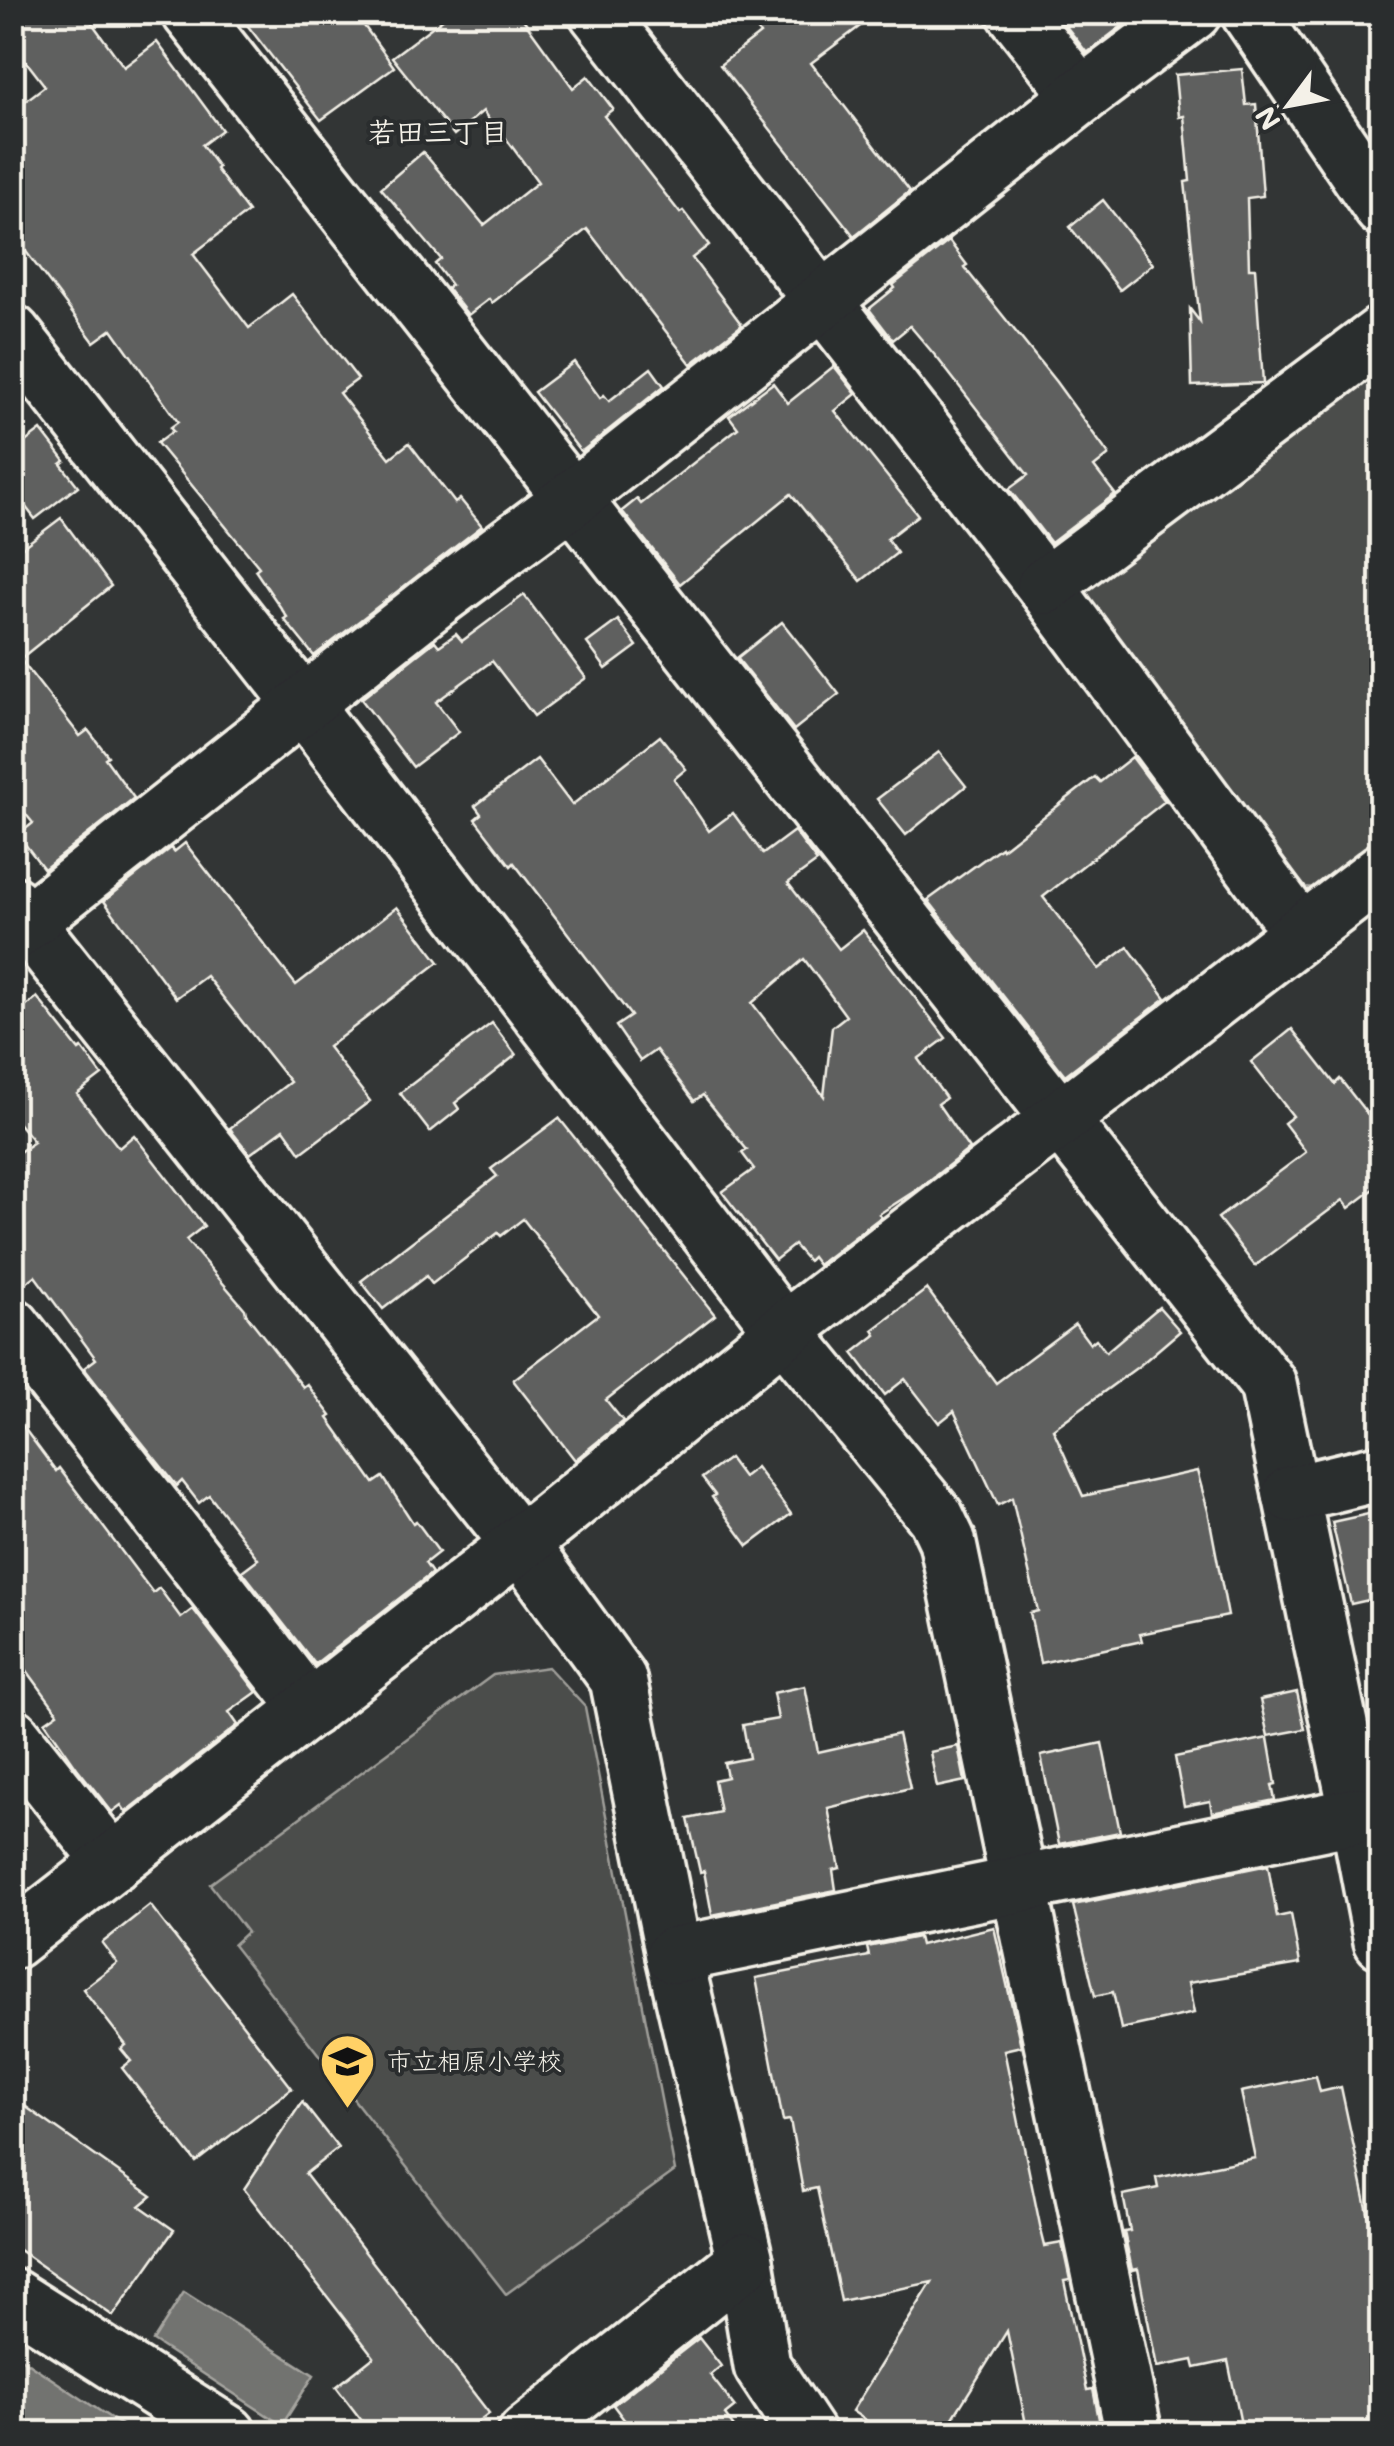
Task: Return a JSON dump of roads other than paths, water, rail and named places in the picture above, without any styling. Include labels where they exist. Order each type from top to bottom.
[{"type":"street","points":[[190,12],[1268,1384],[1382,1941]]},
{"type":"street","points":[[597,12],[1045,586],[1301,932]]},
{"type":"street","points":[[1015,12],[1081,96]]},
{"type":"street","points":[[808,2434],[762,2366],[745,2262],[674,1955],[618,1679],[519,1544],[17,920],[573,498],[820,300],[1193,12]]},
{"type":"street","points":[[1249,12],[1382,208]]},
{"type":"street","points":[[12,333],[784,1331],[936,1517],[947,1540],[1134,2434]]},
{"type":"street","points":[[1045,586],[1382,334]]},
{"type":"street","points":[[12,1941],[784,1331],[1382,871]]},
{"type":"street","points":[[12,1326],[310,1709]]},
{"type":"street","points":[[1292,1494],[1382,1472]]},
{"type":"street","points":[[12,1736],[113,1863]]},
{"type":"street","points":[[674,1955],[1358,1815]]},
{"type":"street","points":[[526,2434],[745,2262]]},
{"type":"street","points":[[12,2296],[228,2434]]},
{"type":"place","name":"市立相原小学校","points":[[348,2110]]},
{"type":"district","name":"若田三丁目","points":[[438,132]]}]
